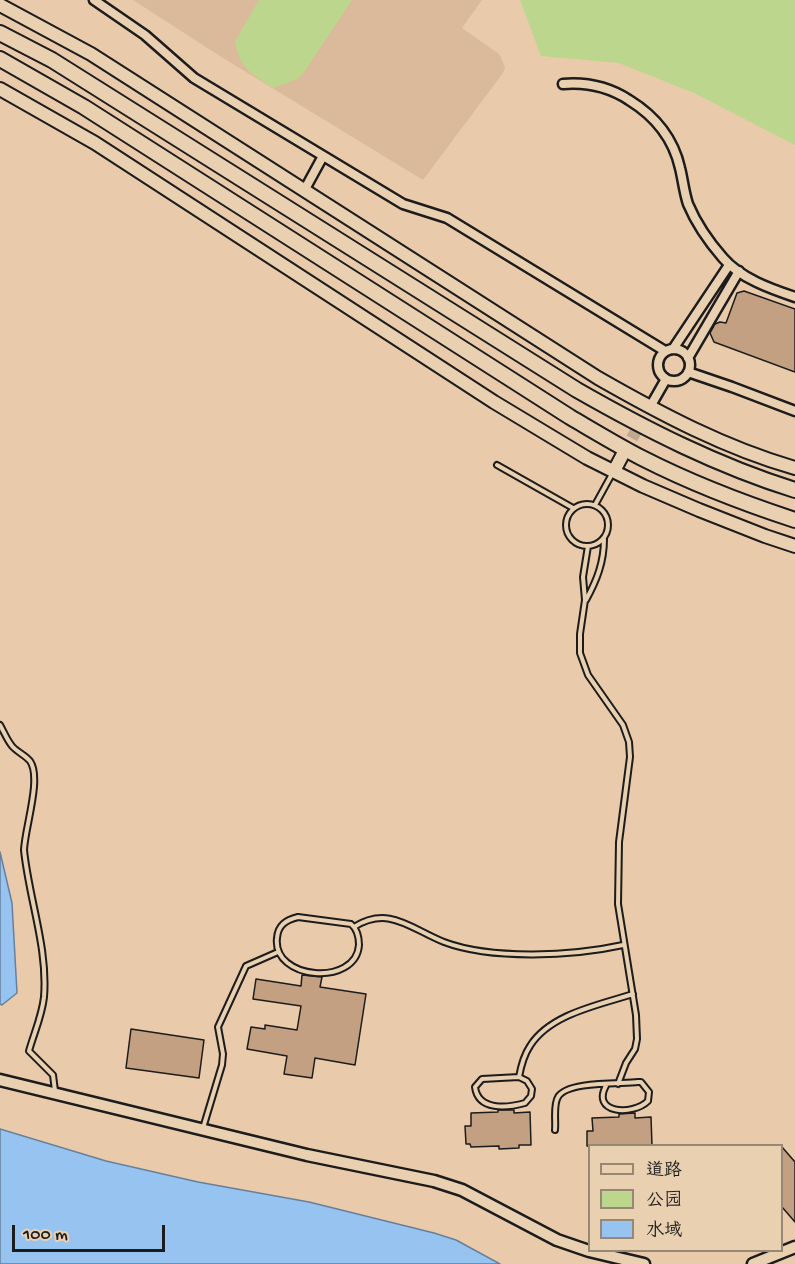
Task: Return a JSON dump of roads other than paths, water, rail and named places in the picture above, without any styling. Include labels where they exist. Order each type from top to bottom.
[{"type":"highway","points":[[0,33],[52,60],[577,390],[697,454],[743,473],[795,490]]},
{"type":"highway","points":[[0,59],[84,107],[586,427],[681,477],[795,520]]},
{"type":"main road","points":[[0,5],[83,50],[305,189],[647,412],[795,468]]},
{"type":"main road","points":[[0,89],[95,143],[494,402],[587,458],[699,510],[795,546]]},
{"type":"main road","points":[[614,471],[623,454]]},
{"type":"street","points":[[94,0],[145,34],[194,78],[323,156],[403,204],[447,218],[669,350],[681,351],[688,358]]},
{"type":"street","points":[[563,84],[585,83],[610,90],[651,115],[671,142],[679,161],[688,203],[708,239],[729,265],[778,292],[795,297]]},
{"type":"street","points":[[305,189],[323,156]]},
{"type":"street","points":[[729,265],[669,350],[661,356],[658,366],[662,376],[666,379],[681,380],[688,372],[688,358],[739,271]]},
{"type":"street","points":[[688,372],[795,411]]},
{"type":"street","points":[[647,412],[666,379]]},
{"type":"street","points":[[0,1080],[308,1155],[422,1178],[449,1186],[557,1240],[588,1251]]},
{"type":"street","points":[[593,1252],[644,1264]]},
{"type":"street","points":[[753,1264],[783,1252]]},
{"type":"lane","points":[[497,465],[573,508]]},
{"type":"lane","points":[[595,505],[614,471]]},
{"type":"lane","points":[[585,600],[599,575],[608,519],[601,508],[595,505],[584,504],[573,508],[567,519],[567,532],[575,542],[588,546],[604,539]]},
{"type":"lane","points":[[588,546],[584,577],[585,600],[579,645],[583,665],[623,725],[629,742],[629,776],[621,825],[618,904],[637,1023],[636,1044],[618,1084]]},
{"type":"lane","points":[[0,725],[12,746],[30,762],[35,772],[35,786],[24,850],[43,955],[44,986],[39,1021],[29,1051],[53,1075],[56,1095]]},
{"type":"lane","points":[[303,916],[351,924],[358,939],[357,953],[349,964],[336,972],[322,973],[289,966],[278,951],[278,931],[281,925],[291,918],[303,916]]},
{"type":"lane","points":[[354,927],[370,918],[387,917],[444,941],[465,948],[487,951],[563,954],[623,945]]},
{"type":"lane","points":[[202,1130],[222,1065],[223,1054],[218,1033],[220,1021],[233,998],[246,966],[278,951]]},
{"type":"lane","points":[[519,1077],[529,1046],[543,1031],[571,1015],[633,994]]},
{"type":"lane","points":[[519,1077],[526,1081],[532,1089],[531,1096],[525,1102],[492,1106],[482,1102],[476,1094],[475,1087],[482,1079],[519,1077]]},
{"type":"lane","points":[[555,1130],[556,1104],[560,1094],[578,1086],[607,1084],[618,1084],[641,1082],[649,1092],[648,1101],[633,1109],[608,1107],[603,1099],[603,1090],[607,1084]]},
{"type":"water","points":[[0,852],[12,903],[17,993],[2,1005],[0,1004]]},
{"type":"water","points":[[0,1129],[106,1161],[198,1182],[309,1202],[434,1233],[456,1240],[500,1264],[0,1264]]},
{"type":"tunnel","points":[[623,454],[644,417]]}]
